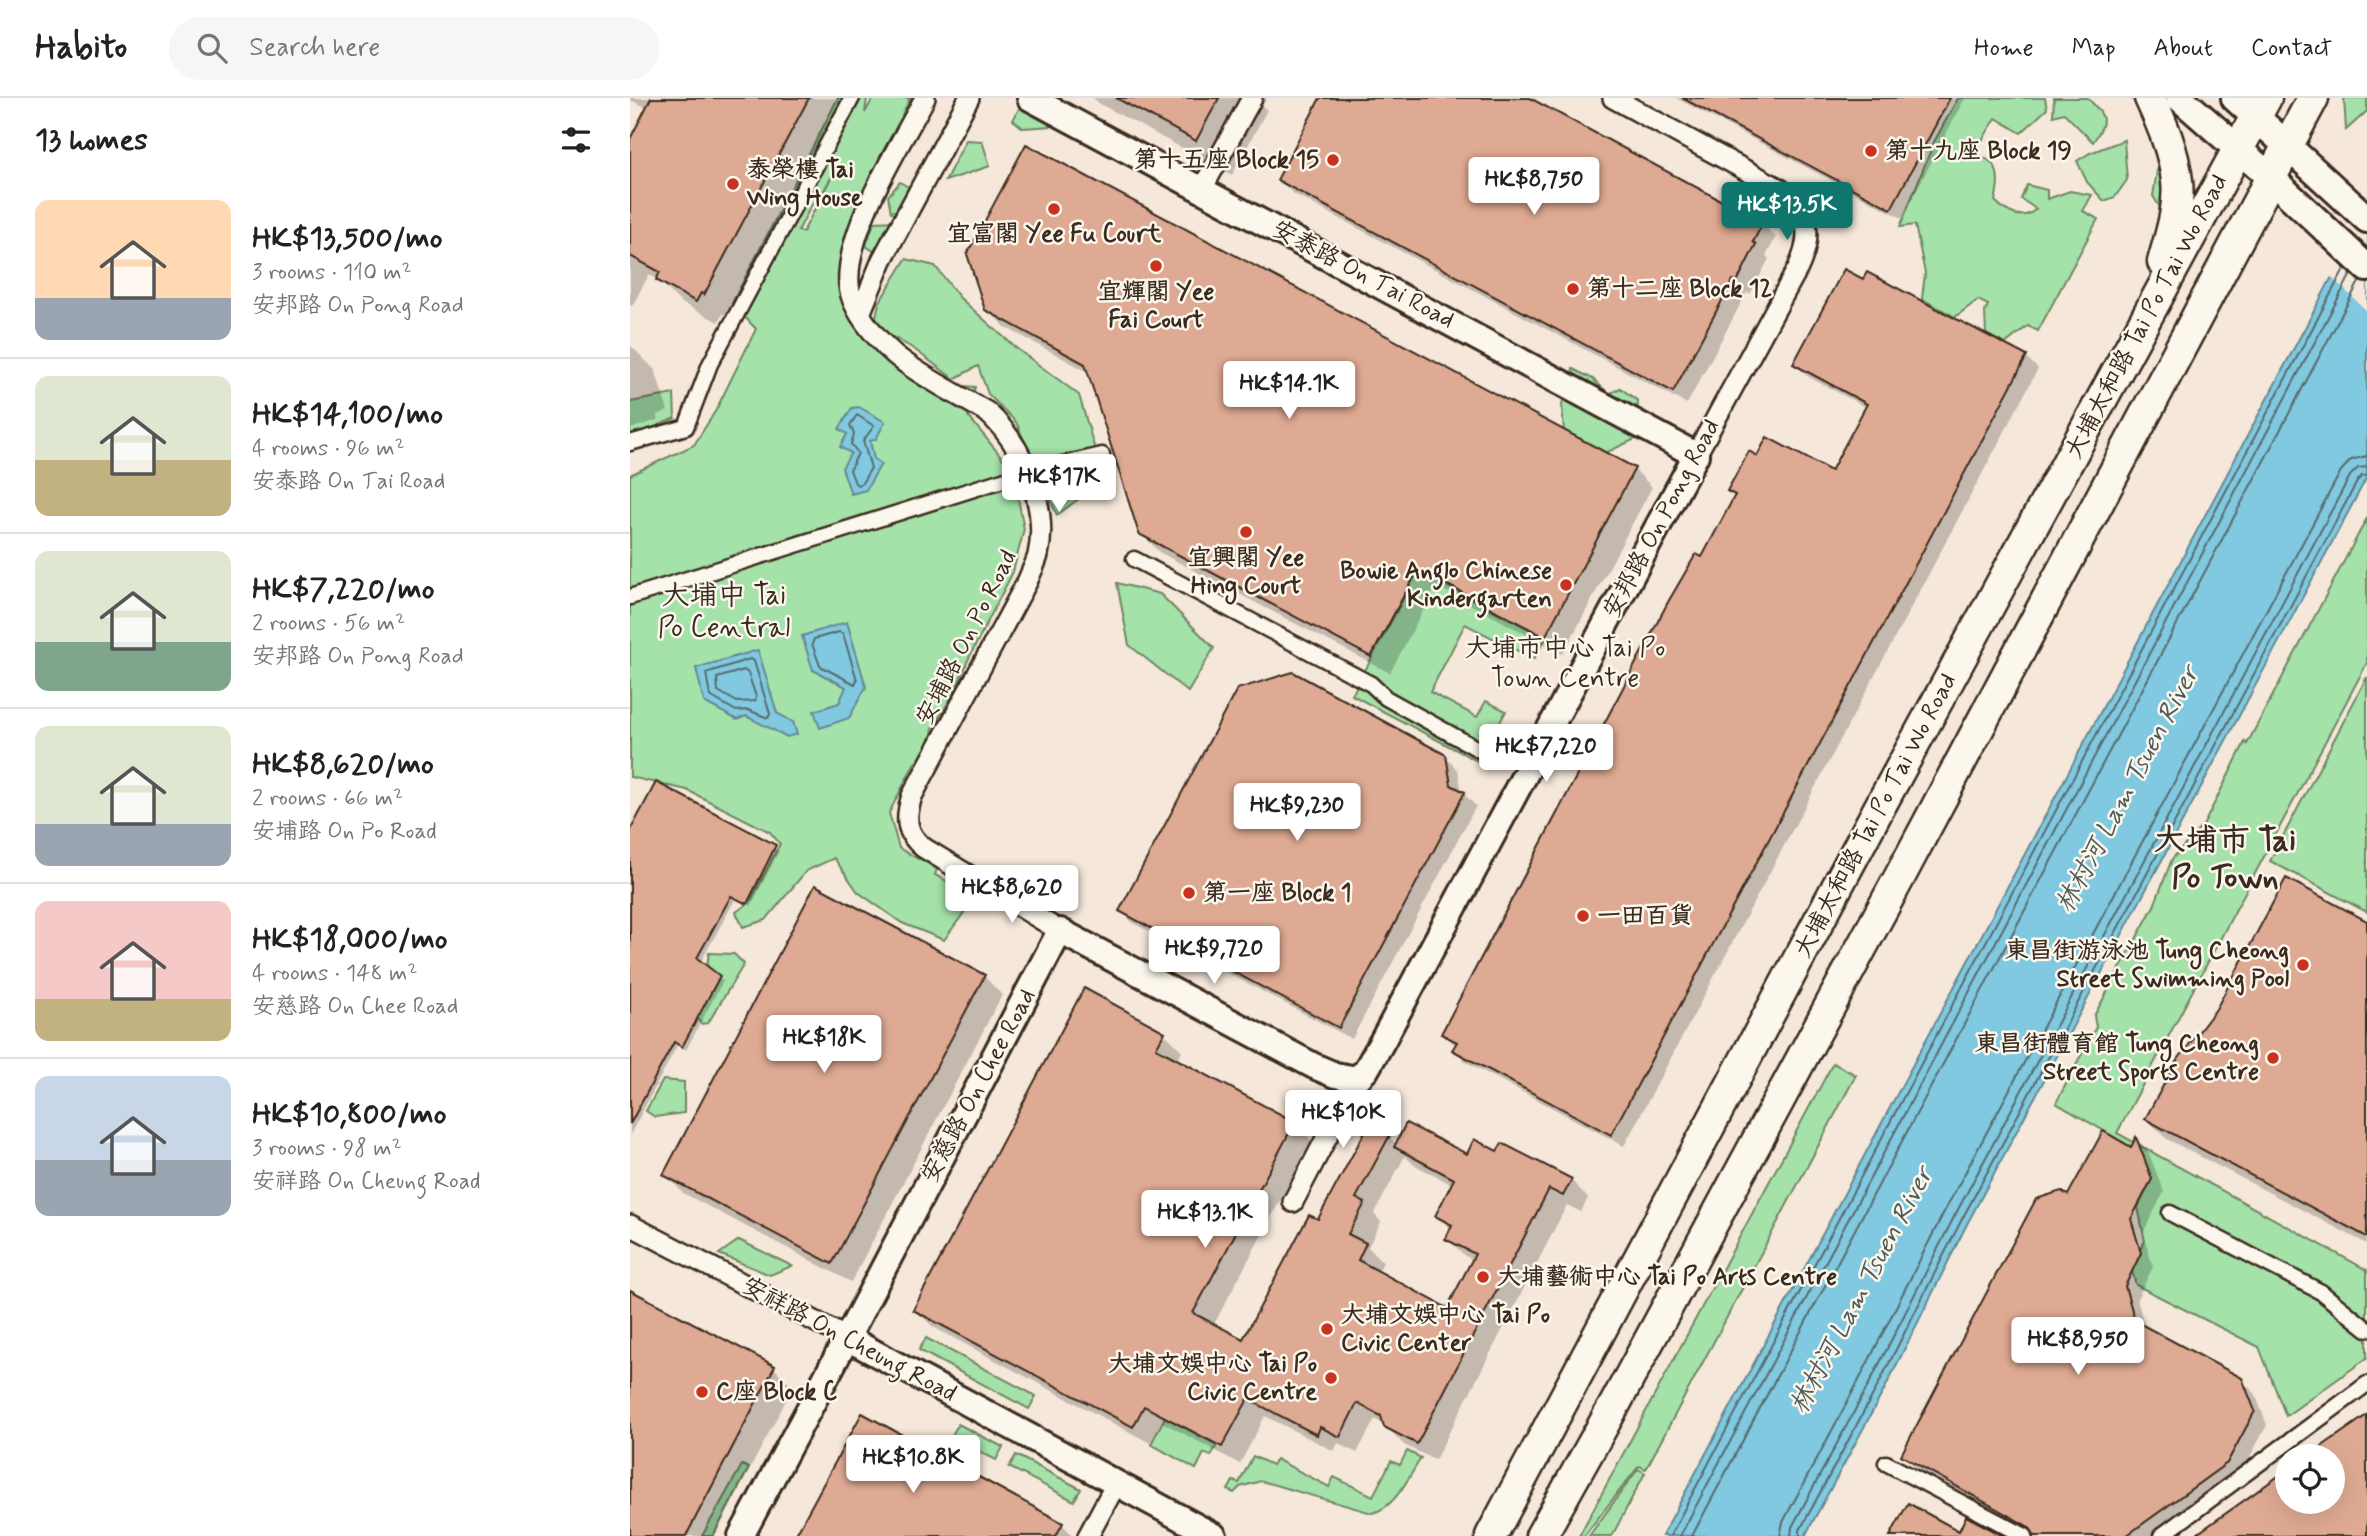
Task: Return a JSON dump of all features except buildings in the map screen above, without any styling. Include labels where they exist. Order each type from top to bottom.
[{"type":"main road","points":[[2144,319],[2173,229],[2178,183],[2165,131],[2150,98]]},
{"type":"main road","points":[[2180,98],[2367,268]]},
{"type":"main road","name":"大埔太和路 Tai Po Tai Wo Road","points":[[1541,1536],[1898,880],[2313,98]]},
{"type":"main road","points":[[2252,104],[2288,146],[2367,219]]},
{"type":"main road","name":"大埔太和路 Tai Po Tai Wo Road","points":[[1491,1536],[1878,810],[2238,149],[2252,104]]},
{"type":"street","points":[[630,443],[685,427],[710,364],[852,98]]},
{"type":"street","name":"安埔路 On Po Road","points":[[925,98],[857,233],[850,260],[849,288],[870,330],[903,361],[987,412],[999,423],[1028,472],[1038,506],[1039,529],[1038,554],[1028,580],[912,796],[907,823],[913,838],[923,848],[1060,930]]},
{"type":"street","points":[[860,314],[882,260],[969,98]]},
{"type":"street","name":"安泰路 On Tai Road","points":[[1030,98],[1696,455]]},
{"type":"street","points":[[1202,189],[1252,98]]},
{"type":"street","name":"安邦路 On Pong Road","points":[[1293,1202],[1357,1079],[1366,1070],[1384,1040],[1805,254],[1807,228],[1799,206],[1780,189],[1613,98]]},
{"type":"street","points":[[630,597],[1028,472],[1102,455]]},
{"type":"street","points":[[1134,559],[1371,684],[1386,698],[1494,758]]},
{"type":"street","points":[[1060,930],[1314,1066],[1335,1075],[1357,1079]]},
{"type":"street","name":"安慈路 On Chee Road","points":[[741,1536],[1060,930]]},
{"type":"street","points":[[2170,1213],[2321,1292],[2367,1329]]},
{"type":"street","name":"安祥路 On Cheung Road","points":[[630,1225],[847,1338],[1214,1536]]},
{"type":"street","points":[[2161,1536],[2367,1384]]},
{"type":"street","points":[[1886,1463],[2025,1536]]},
{"type":"street","points":[[1088,1536],[1117,1482]]},
{"type":"green space","points":[[838,98],[867,98],[865,113],[873,98],[910,98],[902,115],[908,124],[844,245],[839,284],[858,327],[951,385],[975,387],[968,416],[1004,460],[1017,493],[1024,529],[1013,572],[955,691],[933,728],[929,749],[914,764],[889,813],[899,848],[918,859],[931,857],[938,866],[935,875],[976,896],[944,940],[902,923],[858,892],[834,858],[806,871],[766,920],[743,927],[736,912],[750,902],[780,844],[770,832],[687,790],[630,777],[630,475],[694,445],[716,410],[756,329],[732,303]],"holes":[[[833,174],[803,232],[798,231],[812,204],[819,199]]]},
{"type":"green space","points":[[1958,98],[2045,98],[2047,109],[2021,133],[1996,118],[1981,142],[1970,148],[1995,168],[1998,179],[1995,201],[2004,209],[2025,215],[2036,209],[2021,199],[2027,185],[2047,190],[2047,199],[2070,191],[2092,195],[2083,211],[2098,219],[2038,331],[2028,326],[2005,344],[1986,334],[1985,312],[1988,305],[1978,300],[1955,317],[1922,299],[1925,273],[1915,225],[1900,227],[1934,142]]},
{"type":"green space","points":[[2054,98],[2088,98],[2103,119],[2093,142],[2064,113],[2053,116]]},
{"type":"green space","points":[[2344,98],[2367,98],[2367,111],[2346,130]]},
{"type":"green space","points":[[1023,101],[1056,119],[1052,126],[1023,128],[1013,120]]},
{"type":"green space","points":[[966,140],[982,141],[990,166],[945,181]]},
{"type":"green space","points":[[2124,140],[2127,180],[2115,197],[2104,201],[2087,182],[2077,161]]},
{"type":"green space","points":[[2168,156],[2164,214],[2153,196],[2159,158]]},
{"type":"green space","points":[[900,182],[915,191],[905,208],[891,212],[888,196]]},
{"type":"green space","points":[[896,221],[894,245],[875,252],[866,246],[874,222]]},
{"type":"green space","points":[[906,259],[935,266],[960,298],[1016,348],[1079,395],[1104,480],[1057,515],[1016,422],[988,394],[978,366],[954,379],[914,349],[874,326],[879,303]]},
{"type":"green space","points":[[1573,369],[1593,379],[1609,394],[1620,388],[1638,401],[1635,439],[1593,459],[1565,446],[1562,404]]},
{"type":"green space","points":[[674,394],[675,418],[630,438],[630,402]]},
{"type":"green space","points":[[2367,518],[2367,663],[2117,1133],[2367,1270],[2367,1358],[2286,1416],[2259,1347],[2136,1285],[2131,1267],[2145,1241],[2138,1207],[2152,1179],[2142,1153],[2056,1103],[2096,1027],[2094,1016],[2154,906],[2172,859],[2204,824],[2245,742],[2247,744]]},
{"type":"green space","points":[[1418,571],[1546,638],[1534,659],[1465,624],[1430,692],[1477,717],[1486,701],[1506,711],[1479,762],[1352,695]]},
{"type":"green space","points":[[1117,583],[1160,594],[1214,648],[1188,692],[1129,645]]},
{"type":"green space","points":[[2367,677],[2367,912],[2270,861]]},
{"type":"green space","points":[[709,953],[734,954],[744,964],[708,1023],[701,1024],[690,1008],[706,972]]},
{"type":"green space","points":[[1833,1063],[1856,1075],[1646,1469],[1639,1466],[1584,1536],[1579,1536]]},
{"type":"green space","points":[[663,1080],[684,1082],[684,1113],[655,1117],[646,1111]]},
{"type":"green space","points":[[739,1240],[792,1266],[770,1275],[719,1254]]},
{"type":"green space","points":[[926,1338],[1036,1396],[1029,1409],[919,1350]]},
{"type":"green space","points":[[1165,1417],[1217,1445],[1211,1456],[1204,1453],[1196,1469],[1151,1444]]},
{"type":"green space","points":[[958,1424],[1003,1447],[996,1460],[951,1437]]},
{"type":"green space","points":[[1407,1451],[1421,1458],[1394,1499],[1372,1513],[1261,1481],[1240,1487],[1234,1493],[1228,1490],[1233,1481],[1239,1483],[1253,1456],[1272,1465],[1276,1459],[1329,1487],[1334,1477],[1373,1496],[1391,1461],[1400,1465]]},
{"type":"green space","points":[[1016,1455],[1081,1489],[1074,1501],[1009,1467]]},
{"type":"green space","points":[[742,1465],[749,1468],[713,1536],[702,1536]]},
{"type":"green space","points":[[1638,1469],[1645,1473],[1612,1536],[1589,1536]]},
{"type":"water","name":"林村河 Lam Tsuen River","points":[[2367,211],[2367,477],[1967,1224],[1883,1392],[1805,1536],[1662,1536]]},
{"type":"water","points":[[859,407],[885,422],[876,439],[870,441],[874,459],[881,464],[866,490],[851,494],[842,468],[851,453],[840,447],[847,434],[839,429],[852,408]]},
{"type":"water","points":[[847,622],[866,687],[849,718],[820,728],[814,711],[839,703],[846,687],[813,670],[802,636]]},
{"type":"water","points":[[758,650],[777,713],[793,722],[797,734],[787,737],[746,716],[737,720],[704,702],[696,668]]},
{"type":"pier","points":[[2367,207],[2367,311],[2329,275]]},
{"type":"place","name":"第十九座 Block 19","points":[[1871,151]]},
{"type":"place","name":"第十五座 Block 15","points":[[1333,160]]},
{"type":"place","name":"泰榮樓 Tai Wing House","points":[[733,184]]},
{"type":"place","name":"宜富閣 Yee Fu Court","points":[[1054,209]]},
{"type":"place","name":"宜輝閣 Yee Fai Court","points":[[1156,266]]},
{"type":"place","name":"第十二座 Block 12","points":[[1573,289]]},
{"type":"place","name":"宜興閣 Yee Hing Court","points":[[1246,532]]},
{"type":"place","name":"Bowie Anglo Chinese Kindergarten","points":[[1566,585]]},
{"type":"place","name":"第一座 Block 1","points":[[1189,893]]},
{"type":"place","name":"一田百貨","points":[[1583,916]]},
{"type":"place","name":"東昌街游泳池 Tung Cheong Street Swimming Pool","points":[[2303,965]]},
{"type":"place","name":"東昌街體育館 Tung Cheong Street Sports Centre","points":[[2273,1058]]},
{"type":"place","name":"大埔藝術中心 Tai Po Arts Centre","points":[[1483,1277]]},
{"type":"place","name":"大埔文娛中心 Tai Po Civic Center","points":[[1327,1329]]},
{"type":"place","name":"大埔文娛中心 Tai Po Civic Centre","points":[[1331,1378]]},
{"type":"place","name":"C座 Block C","points":[[702,1392]]},
{"type":"district","name":"大埔中 Tai Po Central","points":[[724,612]]},
{"type":"district","name":"大埔市中心 Tai Po Town Centre","points":[[1565,664]]},
{"type":"district","name":"大埔市 Tai Po Town","points":[[2225,860]]}]
